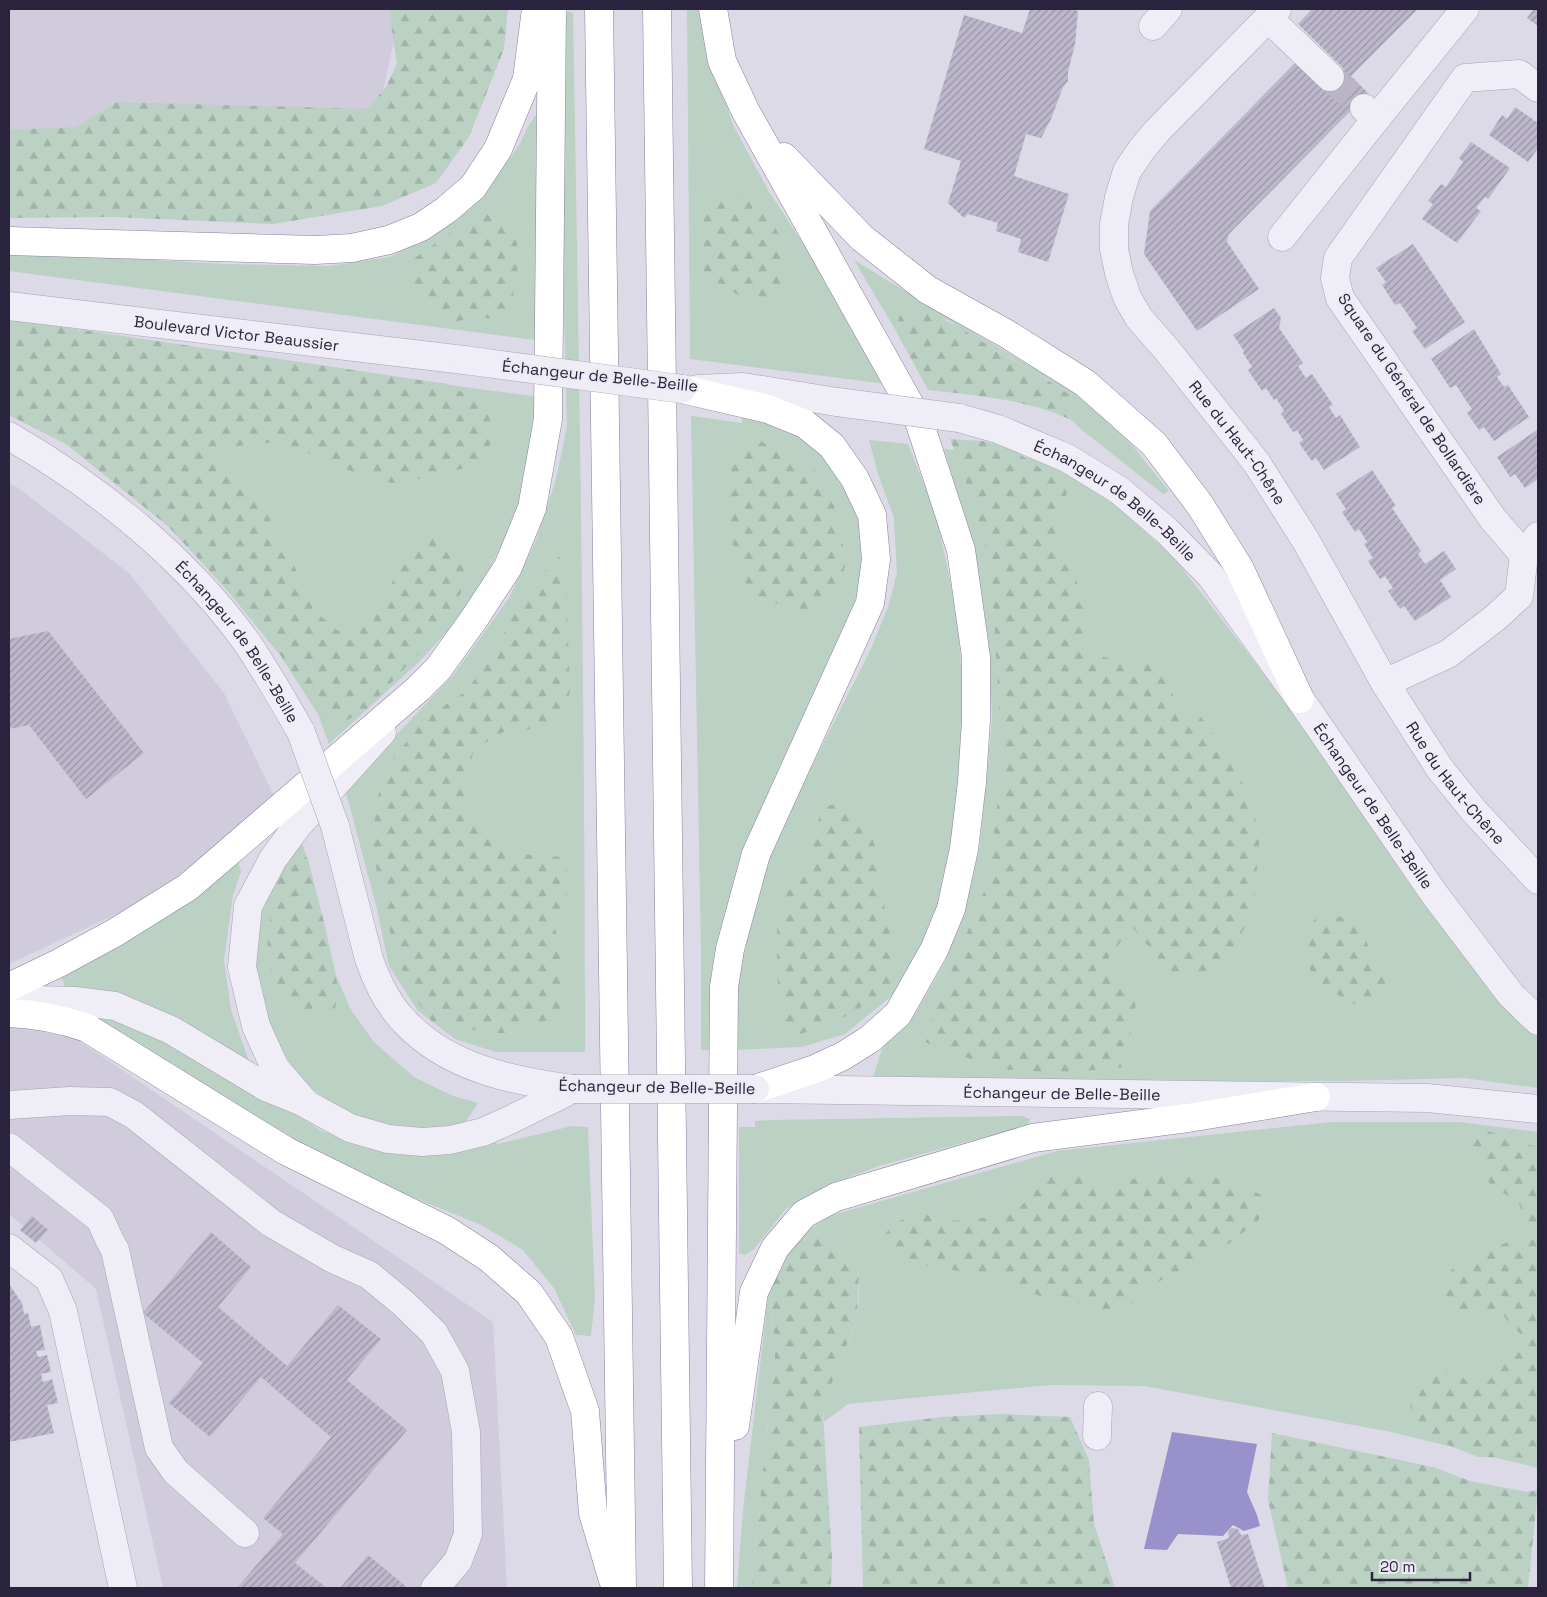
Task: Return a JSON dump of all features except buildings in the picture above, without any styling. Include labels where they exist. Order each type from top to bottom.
[{"type":"highway","points":[[9,240],[324,249],[352,248],[389,240],[421,227],[446,210],[473,187],[498,150],[527,79],[536,9]]},
{"type":"highway","points":[[9,987],[59,963],[116,932],[188,887],[418,689],[438,669],[508,567],[532,508],[548,419],[552,9]]},
{"type":"highway","points":[[599,9],[622,1588]]},
{"type":"highway","points":[[657,9],[678,1588]]},
{"type":"highway","points":[[713,9],[722,61],[745,110],[920,421],[961,550],[976,657],[976,720],[972,782],[964,849],[951,909],[934,950],[898,1014],[870,1039],[843,1056],[815,1069],[755,1088]]},
{"type":"highway","points":[[745,110],[795,170],[862,238],[928,290],[1007,334],[1085,383],[1154,444],[1200,505],[1240,570],[1300,699]]},
{"type":"highway","points":[[682,389],[742,394],[768,409],[805,424],[832,446],[855,479],[872,515],[876,559],[870,603],[756,854],[730,949],[724,987],[719,1588]]},
{"type":"highway","points":[[9,1013],[42,1016],[87,1028],[286,1151],[446,1230],[489,1258],[529,1293],[559,1337],[585,1411],[593,1513],[616,1588]]},
{"type":"highway","points":[[720,1534],[754,1292],[775,1248],[804,1214],[836,1198],[1032,1138],[1188,1118],[1316,1097]]},
{"type":"street","points":[[1282,237],[1370,113],[1465,9]]},
{"type":"street","points":[[1274,11],[1330,77]]},
{"type":"street","name":"Rue du Haut-Chêne","points":[[1274,11],[1157,131],[1142,149],[1128,172],[1118,197],[1114,224],[1114,249],[1119,273],[1124,289],[1139,318],[1167,350],[1256,462],[1306,541],[1385,683],[1440,768],[1474,811],[1538,880]]},
{"type":"street","name":"Square du Général de Bollardière","points":[[1385,683],[1448,654],[1495,618],[1529,597],[1531,546],[1493,519],[1340,298],[1335,278],[1338,258],[1465,78],[1519,74],[1538,88]]},
{"type":"street","name":"Boulevard Victor Beaussier","points":[[9,306],[464,360]]},
{"type":"street","name":"Échangeur de Belle-Beille","points":[[464,360],[682,389]]},
{"type":"street","name":"Échangeur de Belle-Beille","points":[[742,394],[837,402],[958,418],[998,429],[1059,455],[1119,490],[1166,530],[1211,576],[1300,699],[1435,895],[1511,995],[1538,1021]]},
{"type":"street","name":"Échangeur de Belle-Beille","points":[[9,436],[40,454],[126,515],[201,587],[246,643],[272,680],[301,732],[335,826],[369,959],[377,980],[390,1003],[422,1039],[467,1064],[512,1079],[573,1089],[755,1088],[1427,1098],[1538,1109]]},
{"type":"street","points":[[306,1104],[275,1068],[256,1026],[242,967],[248,906],[273,859],[298,825],[375,741],[418,689]]},
{"type":"street","points":[[9,1005],[36,1000],[75,1000],[114,1006],[171,1030],[266,1087],[306,1104],[350,1128],[388,1139],[422,1142],[450,1140],[483,1132],[573,1089]]},
{"type":"street","points":[[9,1104],[70,1101],[110,1102],[134,1114],[271,1224],[333,1259],[369,1276],[403,1303],[434,1333],[455,1371],[466,1432],[468,1534],[458,1561],[435,1588]]},
{"type":"street","points":[[9,1147],[100,1219],[115,1250],[159,1448],[176,1472],[245,1533]]},
{"type":"street","points":[[9,1248],[50,1278],[64,1311],[123,1588]]},
{"type":"street","points":[[1097,1436],[1098,1406]]},
{"type":"shaded area","points":[[9,9],[401,9],[381,100],[358,125],[9,156]]},
{"type":"shaded area","points":[[9,483],[17,487],[129,573],[224,693],[275,798],[149,899],[9,964]]},
{"type":"shaded area","points":[[9,993],[493,1322],[507,1588],[163,1588],[96,1289],[9,1214]]},
{"type":"shaded area","points":[[1172,1432],[1257,1444],[1247,1492],[1260,1526],[1244,1531],[1233,1525],[1223,1536],[1178,1534],[1167,1550],[1144,1549]]},
{"type":"green space","points":[[389,9],[508,9],[504,49],[469,137],[436,183],[382,206],[273,224],[113,217],[9,218],[9,130],[76,127],[117,102],[367,109],[386,87],[397,64]]},
{"type":"green space","points":[[687,9],[699,9],[712,60],[733,125],[768,190],[817,265],[887,384],[690,359]]},
{"type":"green space","points":[[568,11],[573,13],[583,662],[585,1052],[496,1052],[455,1039],[418,1011],[389,966],[376,905],[345,789],[455,673],[509,598],[536,540],[556,479],[567,427],[564,307],[564,21]]},
{"type":"green space","points":[[535,116],[539,118],[535,340],[9,271],[9,252],[225,264],[328,266],[390,257],[436,233],[482,197],[520,144]]},
{"type":"green space","points":[[752,195],[771,220],[779,235],[784,253],[781,288],[764,302],[738,295],[703,274],[700,243],[706,213],[712,206],[725,198]]},
{"type":"green space","points":[[479,213],[498,214],[512,229],[516,240],[518,260],[516,282],[509,312],[496,318],[465,319],[453,323],[438,316],[425,297],[417,291],[409,273],[410,261]]},
{"type":"green space","points":[[854,260],[1063,384],[1099,413],[1132,445],[1169,491],[1163,494],[1071,420],[1070,395],[1050,381],[969,335],[948,320],[899,316],[896,331]]},
{"type":"green space","points":[[915,310],[949,322],[1045,378],[1070,395],[1071,420],[1055,413],[1020,403],[982,396],[928,390],[896,331],[899,316]]},
{"type":"green space","points":[[9,319],[447,384],[482,403],[497,434],[477,465],[423,478],[392,483],[360,475],[289,445],[258,442],[234,447],[221,456],[234,483],[266,512],[290,557],[315,611],[338,631],[364,624],[386,594],[410,547],[431,534],[452,536],[464,565],[461,593],[425,646],[365,711],[345,721],[318,714],[281,656],[227,590],[168,526],[66,444],[9,415]]},
{"type":"green space","points":[[232,352],[540,397],[533,458],[512,522],[474,602],[420,661],[329,744],[318,714],[281,656],[227,590],[168,526],[66,444],[9,415]]},
{"type":"green space","points":[[742,413],[775,422],[814,445],[844,478],[860,515],[866,558],[861,598],[767,801],[714,1050],[701,1050],[701,951],[691,416],[742,423]]},
{"type":"green space","points":[[757,439],[824,476],[838,518],[846,563],[834,600],[811,611],[781,604],[754,602],[741,572],[728,522],[727,488],[730,472],[744,444]]},
{"type":"green space","points":[[950,439],[984,441],[1011,448],[1068,487],[1055,542],[1083,593],[1088,651],[1116,661],[1162,665],[1178,708],[1200,716],[1233,758],[1260,833],[1253,912],[1222,969],[1172,974],[1132,927],[1103,965],[1136,1003],[1125,1067],[1062,1073],[997,1069],[922,1041],[988,882],[1002,764],[991,563],[963,472]]},
{"type":"green space","points":[[869,440],[908,444],[936,514],[958,618],[965,731],[959,809],[941,898],[915,961],[893,995],[845,1034],[802,1047],[735,1050],[738,980],[747,926],[762,873],[780,829],[870,651],[888,607],[897,573],[894,518],[878,474]]},
{"type":"green space","points":[[944,449],[1033,458],[1080,480],[1117,506],[1175,559],[1538,1028],[1538,1088],[1464,1078],[1343,1081],[1146,1081],[873,1078],[883,1045],[914,1016],[946,960],[980,845],[992,719],[989,643],[974,558]]},
{"type":"green space","points":[[565,551],[570,691],[564,716],[533,729],[503,732],[474,750],[465,783],[470,822],[491,841],[530,855],[565,857],[570,887],[554,925],[570,985],[557,1017],[509,1033],[491,1033],[432,1022],[410,991],[395,951],[382,900],[372,845],[377,798],[394,758],[423,720],[465,692],[497,650],[518,598]]},
{"type":"green space","points":[[841,802],[858,813],[871,834],[882,870],[885,914],[897,959],[890,988],[847,1016],[801,1034],[781,1020],[777,974],[777,919],[785,893],[809,864],[821,808]]},
{"type":"green space","points":[[300,837],[308,860],[336,975],[351,1010],[374,1042],[414,1077],[453,1096],[478,1103],[465,1123],[435,1130],[392,1127],[364,1120],[337,1108],[302,1081],[279,1046],[260,1005],[252,955],[259,907]]},
{"type":"green space","points":[[298,845],[308,860],[339,992],[335,1008],[314,1015],[308,1015],[283,1004],[270,968],[267,951],[272,904],[278,874]]},
{"type":"green space","points":[[238,861],[241,872],[233,895],[224,960],[231,1010],[249,1061],[155,1008],[104,992],[65,988],[61,973]]},
{"type":"green space","points":[[1336,915],[1358,925],[1371,951],[1384,965],[1390,985],[1380,1002],[1363,1007],[1348,1002],[1319,982],[1305,962],[1302,934],[1317,917]]},
{"type":"green space","points":[[99,1015],[116,1015],[248,1084],[322,1131],[364,1147],[400,1155],[446,1152],[491,1140],[498,1144],[572,1126],[588,1127],[595,1299],[591,1336],[576,1335],[554,1288],[523,1250],[481,1225],[341,1168],[266,1129],[102,1021],[98,1018]]},
{"type":"green space","points":[[1022,1116],[1030,1119],[1028,1125],[879,1166],[831,1184],[786,1209],[754,1249],[745,1255],[739,1253],[739,1127],[755,1127],[755,1121],[771,1120]]},
{"type":"green space","points":[[1332,1122],[1459,1122],[1538,1132],[1538,1468],[1391,1432],[1144,1386],[1051,1385],[848,1404],[824,1422],[826,1399],[856,1322],[859,1297],[859,1271],[843,1252],[823,1234],[798,1238],[829,1216],[1057,1151]]},
{"type":"green space","points":[[1485,1130],[1538,1147],[1538,1458],[1478,1457],[1434,1439],[1417,1422],[1410,1405],[1410,1389],[1421,1377],[1438,1369],[1459,1373],[1473,1388],[1489,1380],[1525,1339],[1500,1312],[1456,1317],[1440,1310],[1440,1284],[1453,1269],[1471,1257],[1529,1233],[1518,1200],[1489,1183],[1481,1159],[1467,1147],[1470,1135]]},
{"type":"green space","points":[[1156,1171],[1210,1177],[1248,1188],[1261,1195],[1259,1220],[1227,1245],[1143,1290],[1131,1306],[1101,1310],[1074,1301],[1043,1297],[1019,1288],[1000,1275],[966,1273],[942,1267],[916,1264],[893,1254],[881,1240],[892,1225],[906,1218],[923,1214],[950,1221],[994,1217],[1023,1204],[1044,1177],[1078,1175],[1111,1187]]},
{"type":"green space","points":[[823,1234],[843,1252],[859,1271],[857,1320],[833,1379],[823,1414],[832,1558],[831,1588],[751,1588],[775,1356],[770,1280],[798,1238]]},
{"type":"green space","points":[[770,1280],[775,1356],[751,1588],[737,1588],[743,1510]]},
{"type":"green space","points":[[1000,1414],[1070,1417],[1089,1460],[1094,1524],[1115,1588],[863,1588],[859,1427],[942,1417]]},
{"type":"green space","points":[[1272,1433],[1433,1467],[1470,1481],[1527,1492],[1538,1490],[1528,1588],[1288,1588],[1268,1500]]},
{"type":"tunnel","points":[[1330,77],[1364,108]]}]
